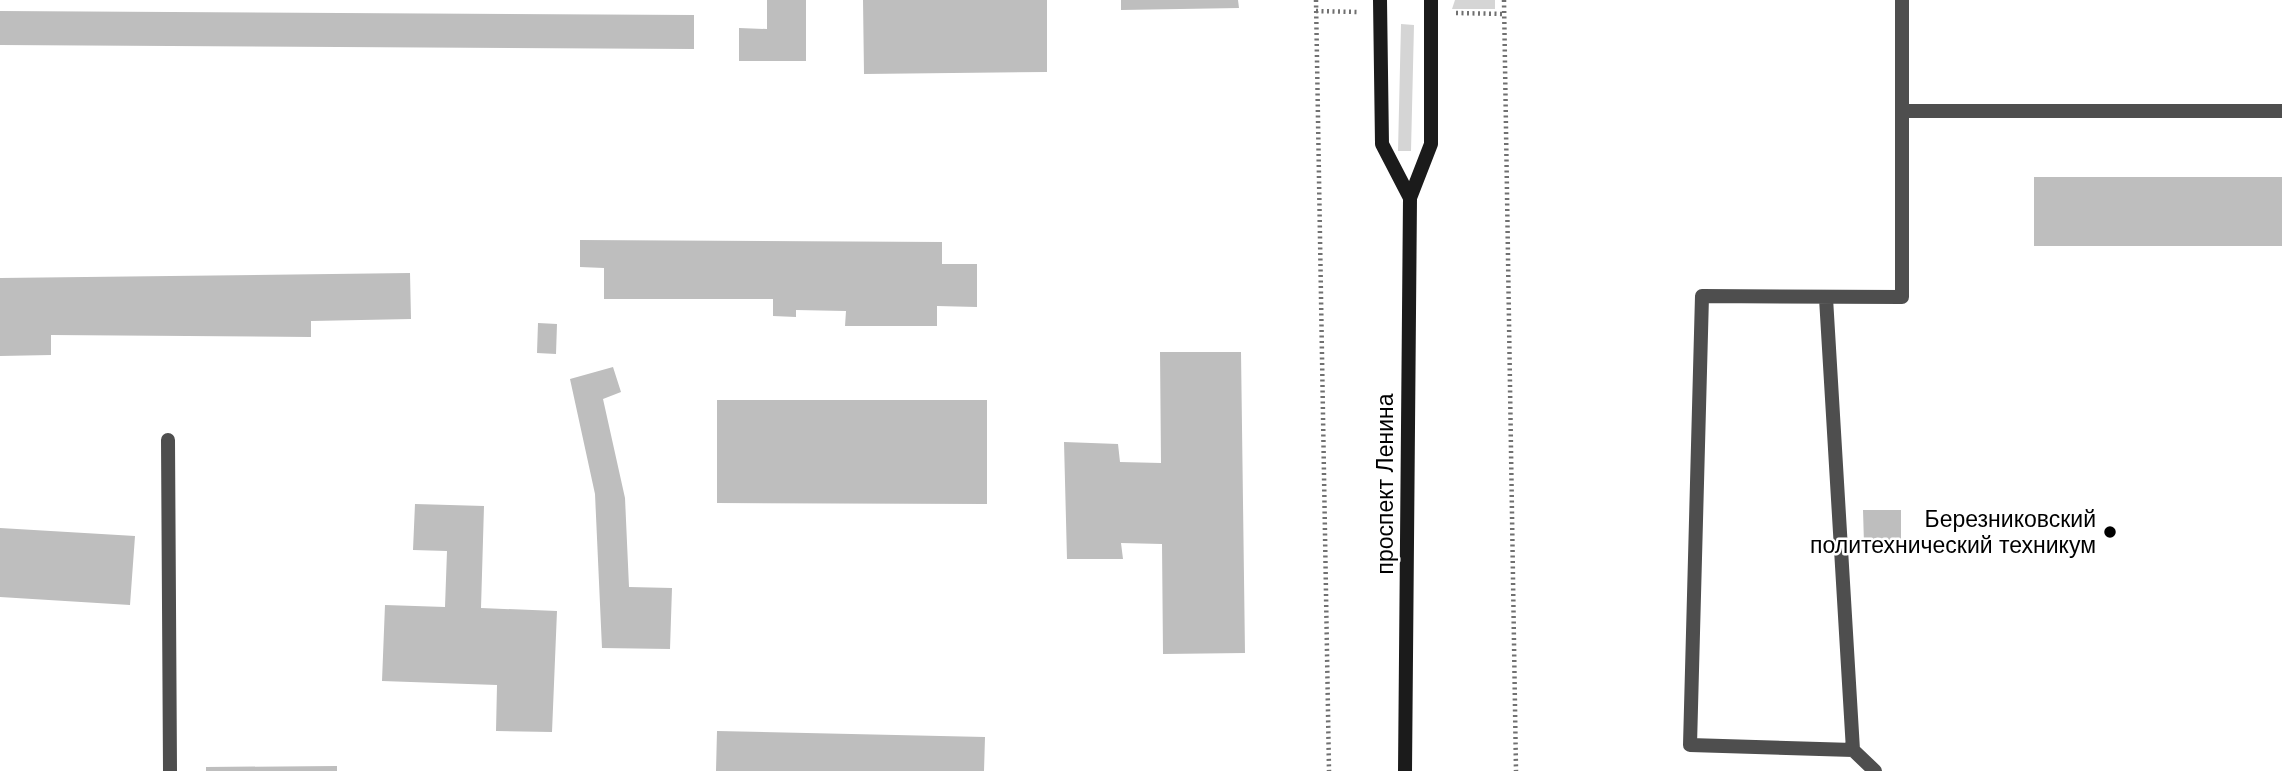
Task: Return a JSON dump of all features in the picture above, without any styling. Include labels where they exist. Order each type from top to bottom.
[{"type":"main road","name":"проспект Ленина","points":[[1380,0],[1382,145],[1410,198]]},
{"type":"main road","name":"проспект Ленина","points":[[1405,771],[1410,198],[1431,144],[1431,0]]},
{"type":"lane","points":[[1875,771],[1853,750],[1690,745],[1702,296],[1902,297],[1902,0]]},
{"type":"lane","points":[[1902,111],[2282,111]]},
{"type":"lane","points":[[1826,298],[1853,750]]},
{"type":"lane","points":[[168,440],[170,771]]},
{"type":"path","points":[[1316,0],[1329,771]]},
{"type":"path","points":[[1504,0],[1516,771]]},
{"type":"path","points":[[1316,11],[1358,12]]},
{"type":"path","points":[[1456,13],[1504,15]]},
{"type":"shaded area","points":[[1455,0],[1495,0],[1495,9],[1452,9]]},
{"type":"shaded area","points":[[1401,24],[1414,25],[1411,151],[1398,151]]},
{"type":"building","points":[[767,0],[806,0],[806,61],[739,61],[739,28],[767,29]]},
{"type":"building","points":[[863,0],[1047,0],[1047,72],[864,74]]},
{"type":"building","points":[[1121,0],[1238,0],[1239,8],[1121,10]]},
{"type":"building","points":[[0,11],[694,15],[694,49],[0,45]]},
{"type":"building","points":[[2034,177],[2282,177],[2282,246],[2034,246]]},
{"type":"building","points":[[580,240],[942,242],[942,264],[977,264],[977,307],[937,306],[937,326],[845,326],[846,311],[796,310],[796,317],[773,316],[773,299],[604,299],[604,268],[580,267]]},
{"type":"building","points":[[410,273],[411,319],[311,321],[311,337],[51,335],[51,355],[0,356],[0,278]]},
{"type":"building","points":[[538,323],[557,324],[556,354],[537,353]]},
{"type":"building","points":[[1160,352],[1241,352],[1245,653],[1163,654],[1162,544],[1121,543],[1123,559],[1067,559],[1064,442],[1118,444],[1120,462],[1161,463]]},
{"type":"building","points":[[613,367],[621,392],[603,399],[625,498],[629,587],[672,588],[670,649],[602,648],[595,494],[570,379]]},
{"type":"building","points":[[717,400],[987,400],[987,504],[717,503]]},
{"type":"building","points":[[415,504],[484,506],[481,608],[557,611],[552,732],[496,731],[497,685],[382,681],[385,605],[445,607],[447,551],[413,550]]},
{"type":"building","points":[[1863,510],[1901,510],[1901,543],[1864,544]]},
{"type":"building","points":[[0,528],[135,536],[130,605],[0,597]]},
{"type":"building","points":[[717,731],[985,737],[984,771],[716,771]]},
{"type":"building","points":[[337,766],[337,771],[206,771],[206,767]]},
{"type":"place","name":"Березниковский политехнический техникум","points":[[2110,532]]}]
